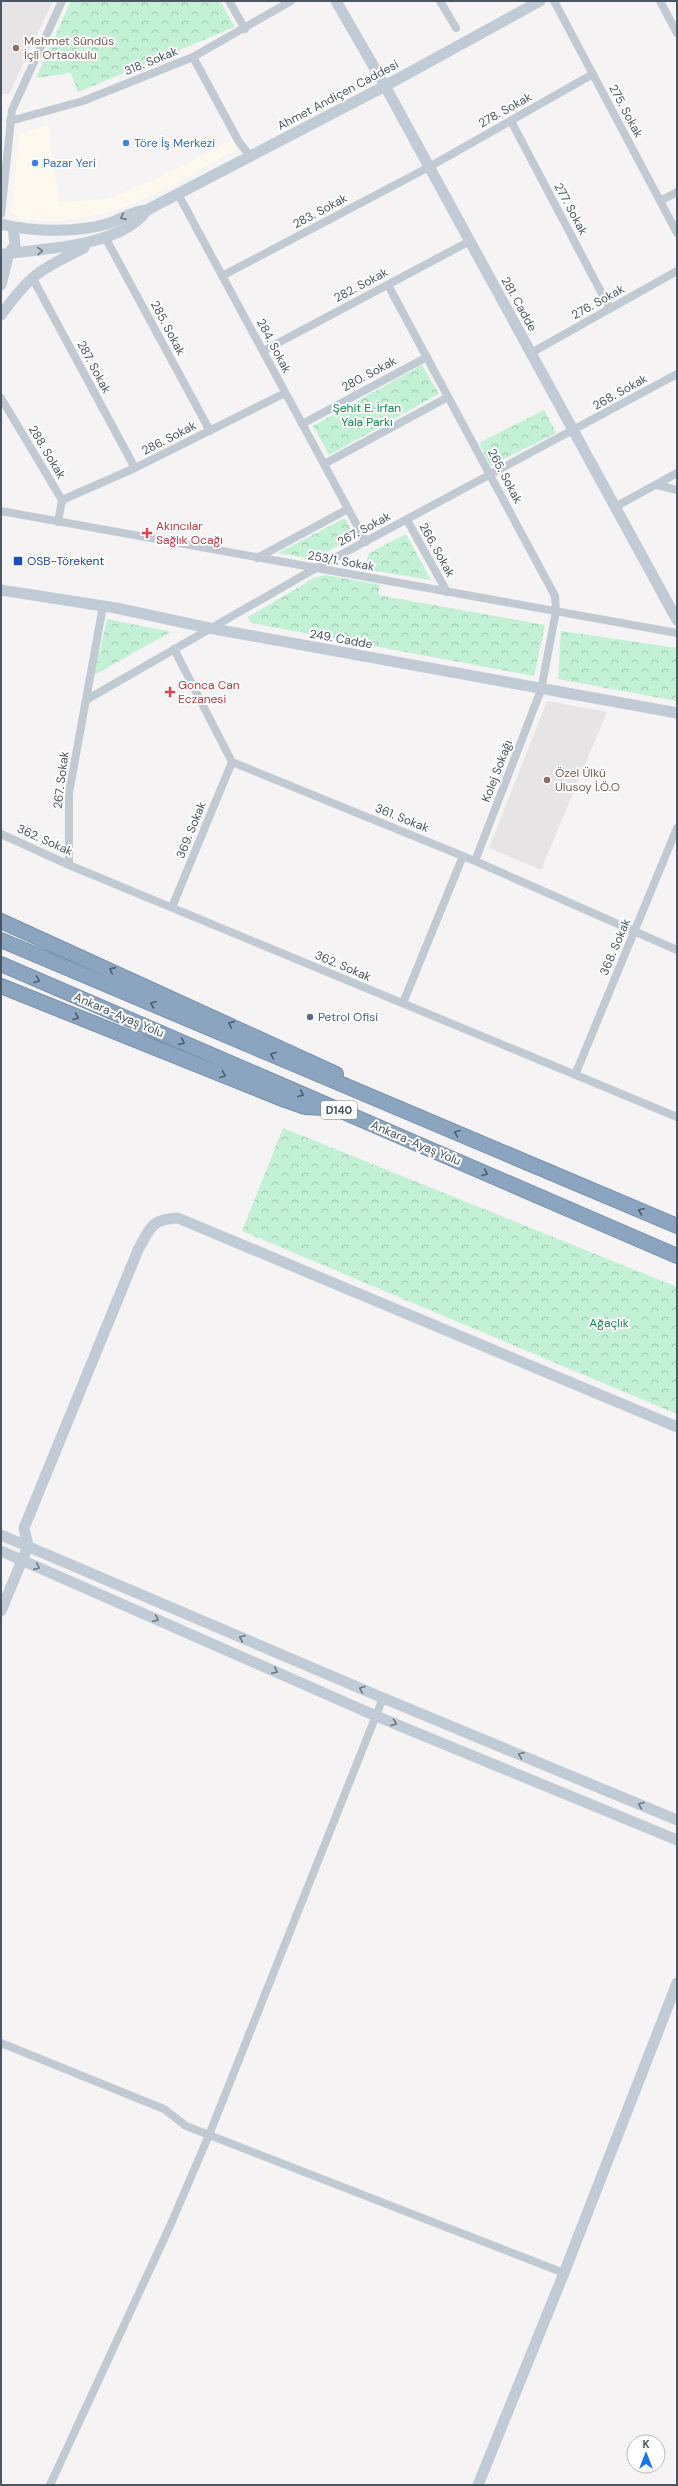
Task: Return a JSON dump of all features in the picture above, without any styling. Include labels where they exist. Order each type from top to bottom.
[{"type":"highway","points":[[1,921],[330,1069],[342,1078],[350,1088]]},
{"type":"highway","name":"Ankara-Ayaş Yolu","points":[[1,940],[677,1226]]},
{"type":"highway","name":"Ankara-Ayaş Yolu","points":[[1,964],[677,1256]]},
{"type":"highway","points":[[1,986],[285,1100],[305,1107],[334,1108]]},
{"type":"street","points":[[1,214],[10,120],[18,96],[62,1]]},
{"type":"street","points":[[229,1],[245,29]]},
{"type":"street","name":"318. Sokak","points":[[10,120],[83,101],[193,57],[245,29],[291,1]]},
{"type":"street","name":"281. Cadde","points":[[336,1],[385,86],[677,620]]},
{"type":"street","points":[[440,1],[456,28]]},
{"type":"street","name":"Ahmet Andiçen Caddesi","points":[[1,224],[13,227],[48,229],[96,226],[110,223],[136,211],[147,210],[385,86],[540,1]]},
{"type":"street","name":"275. Sokak","points":[[554,1],[677,233]]},
{"type":"street","points":[[660,1],[677,33]]},
{"type":"street","points":[[193,57],[239,142],[250,156]]},
{"type":"street","name":"278. Sokak","points":[[429,167],[593,74]]},
{"type":"street","name":"277. Sokak","points":[[511,121],[610,309]]},
{"type":"street","name":"283. Sokak","points":[[222,276],[429,167]]},
{"type":"street","points":[[660,201],[677,192]]},
{"type":"street","name":"284. Sokak","points":[[178,194],[366,542]]},
{"type":"street","name":"Ahmet Andiçen Caddesi","points":[[5,254],[49,250],[105,237],[141,219],[147,210]]},
{"type":"street","points":[[1,285],[5,254],[16,239],[13,227]]},
{"type":"street","points":[[1,316],[16,293],[32,277],[52,263],[105,237]]},
{"type":"street","name":"285. Sokak","points":[[105,237],[210,431]]},
{"type":"street","name":"282. Sokak","points":[[263,351],[470,241]]},
{"type":"street","name":"276. Sokak","points":[[531,353],[677,271]]},
{"type":"street","name":"287. Sokak","points":[[32,277],[135,468]]},
{"type":"street","name":"265. Sokak","points":[[388,285],[552,589],[556,611],[541,690]]},
{"type":"street","name":"280. Sokak","points":[[302,424],[427,357]]},
{"type":"street","name":"268. Sokak","points":[[574,431],[677,374]]},
{"type":"street","name":"286. Sokak","points":[[62,500],[135,468],[285,393]]},
{"type":"street","points":[[324,464],[448,397]]},
{"type":"street","name":"288. Sokak","points":[[1,398],[62,500]]},
{"type":"street","name":"267. Sokak","points":[[86,700],[174,650],[208,628],[316,568],[574,431]]},
{"type":"street","points":[[616,508],[677,474]]},
{"type":"street","points":[[657,485],[677,490]]},
{"type":"street","points":[[58,522],[62,500]]},
{"type":"street","points":[[257,558],[348,509]]},
{"type":"street","name":"253/1. Sokak","points":[[1,511],[677,633]]},
{"type":"street","name":"266. Sokak","points":[[407,520],[446,592]]},
{"type":"street","name":"249. Cadde","points":[[1,590],[104,606],[208,628],[541,690],[677,713]]},
{"type":"street","name":"267. Sokak","points":[[69,865],[69,793],[104,606]]},
{"type":"street","points":[[174,650],[232,762]]},
{"type":"street","name":"Kolej Sokağı","points":[[475,861],[541,690]]},
{"type":"street","name":"361. Sokak","points":[[232,762],[475,861],[635,930],[677,950]]},
{"type":"street","name":"369. Sokak","points":[[172,907],[232,762]]},
{"type":"street","name":"368. Sokak","points":[[575,1075],[677,828]]},
{"type":"street","name":"362. Sokak","points":[[1,834],[69,865],[677,1117]]},
{"type":"street","points":[[403,1003],[462,856]]},
{"type":"street","points":[[1,1611],[28,1546],[24,1528],[138,1250],[153,1224],[160,1219],[178,1218],[677,1427]]},
{"type":"street","points":[[4,1536],[24,1528]]},
{"type":"street","points":[[4,1536],[383,1698],[677,1820]]},
{"type":"street","points":[[4,1536],[1,1552],[376,1716],[677,1840]]},
{"type":"street","points":[[50,2485],[170,2226],[209,2135],[383,1698]]},
{"type":"street","points":[[478,2485],[564,2273],[677,1983]]},
{"type":"street","points":[[1,2043],[164,2109],[186,2126],[564,2273]]},
{"type":"shaded area","name":"Mehmet Sündüs İçli Ortaokulu","points":[[1,1],[53,1],[9,94],[1,94]]},
{"type":"shaded area","name":"Pazar Yeri","points":[[48,125],[59,202],[108,199],[158,178],[233,139],[237,148],[173,186],[127,206],[103,214],[59,221],[20,220],[11,212],[19,134]]},
{"type":"shaded area","name":"Özel Ülkü Ulusoy İ.Ö.O","points":[[547,701],[607,712],[541,870],[489,848]]},
{"type":"green space","points":[[71,1],[220,1],[235,27],[78,92],[71,73],[36,78]]},
{"type":"green space","name":"Şehit E. İrfan Yala Parkı","points":[[422,365],[439,394],[329,455],[313,426]]},
{"type":"green space","points":[[544,410],[556,433],[490,466],[479,443]]},
{"type":"green space","points":[[345,518],[355,537],[313,559],[278,553]]},
{"type":"green space","points":[[406,534],[431,580],[364,569],[369,553]]},
{"type":"green space","points":[[326,575],[380,585],[378,595],[545,625],[534,676],[251,623],[248,617],[314,578]]},
{"type":"green space","points":[[107,619],[171,632],[94,675]]},
{"type":"green space","points":[[561,631],[677,648],[677,701],[558,679]]},
{"type":"green space","name":"Ağaçlık","points":[[283,1128],[677,1287],[677,1414],[242,1231]]},
{"type":"place","name":"Mehmet Sündüs İçli Ortaokulu","points":[[16,48]]},
{"type":"place","name":"Töre İş Merkezi","points":[[126,143]]},
{"type":"place","name":"Pazar Yeri","points":[[35,163]]},
{"type":"place","name":"Akıncılar Sağlık Ocağı","points":[[147,533]]},
{"type":"place","name":"OSB-Törekent","points":[[18,561]]},
{"type":"place","name":"Gonca Can Eczanesi","points":[[170,692]]},
{"type":"place","name":"Özel Ülkü Ulusoy İ.Ö.O","points":[[547,780]]},
{"type":"place","name":"Petrol Ofisi","points":[[310,1017]]}]
